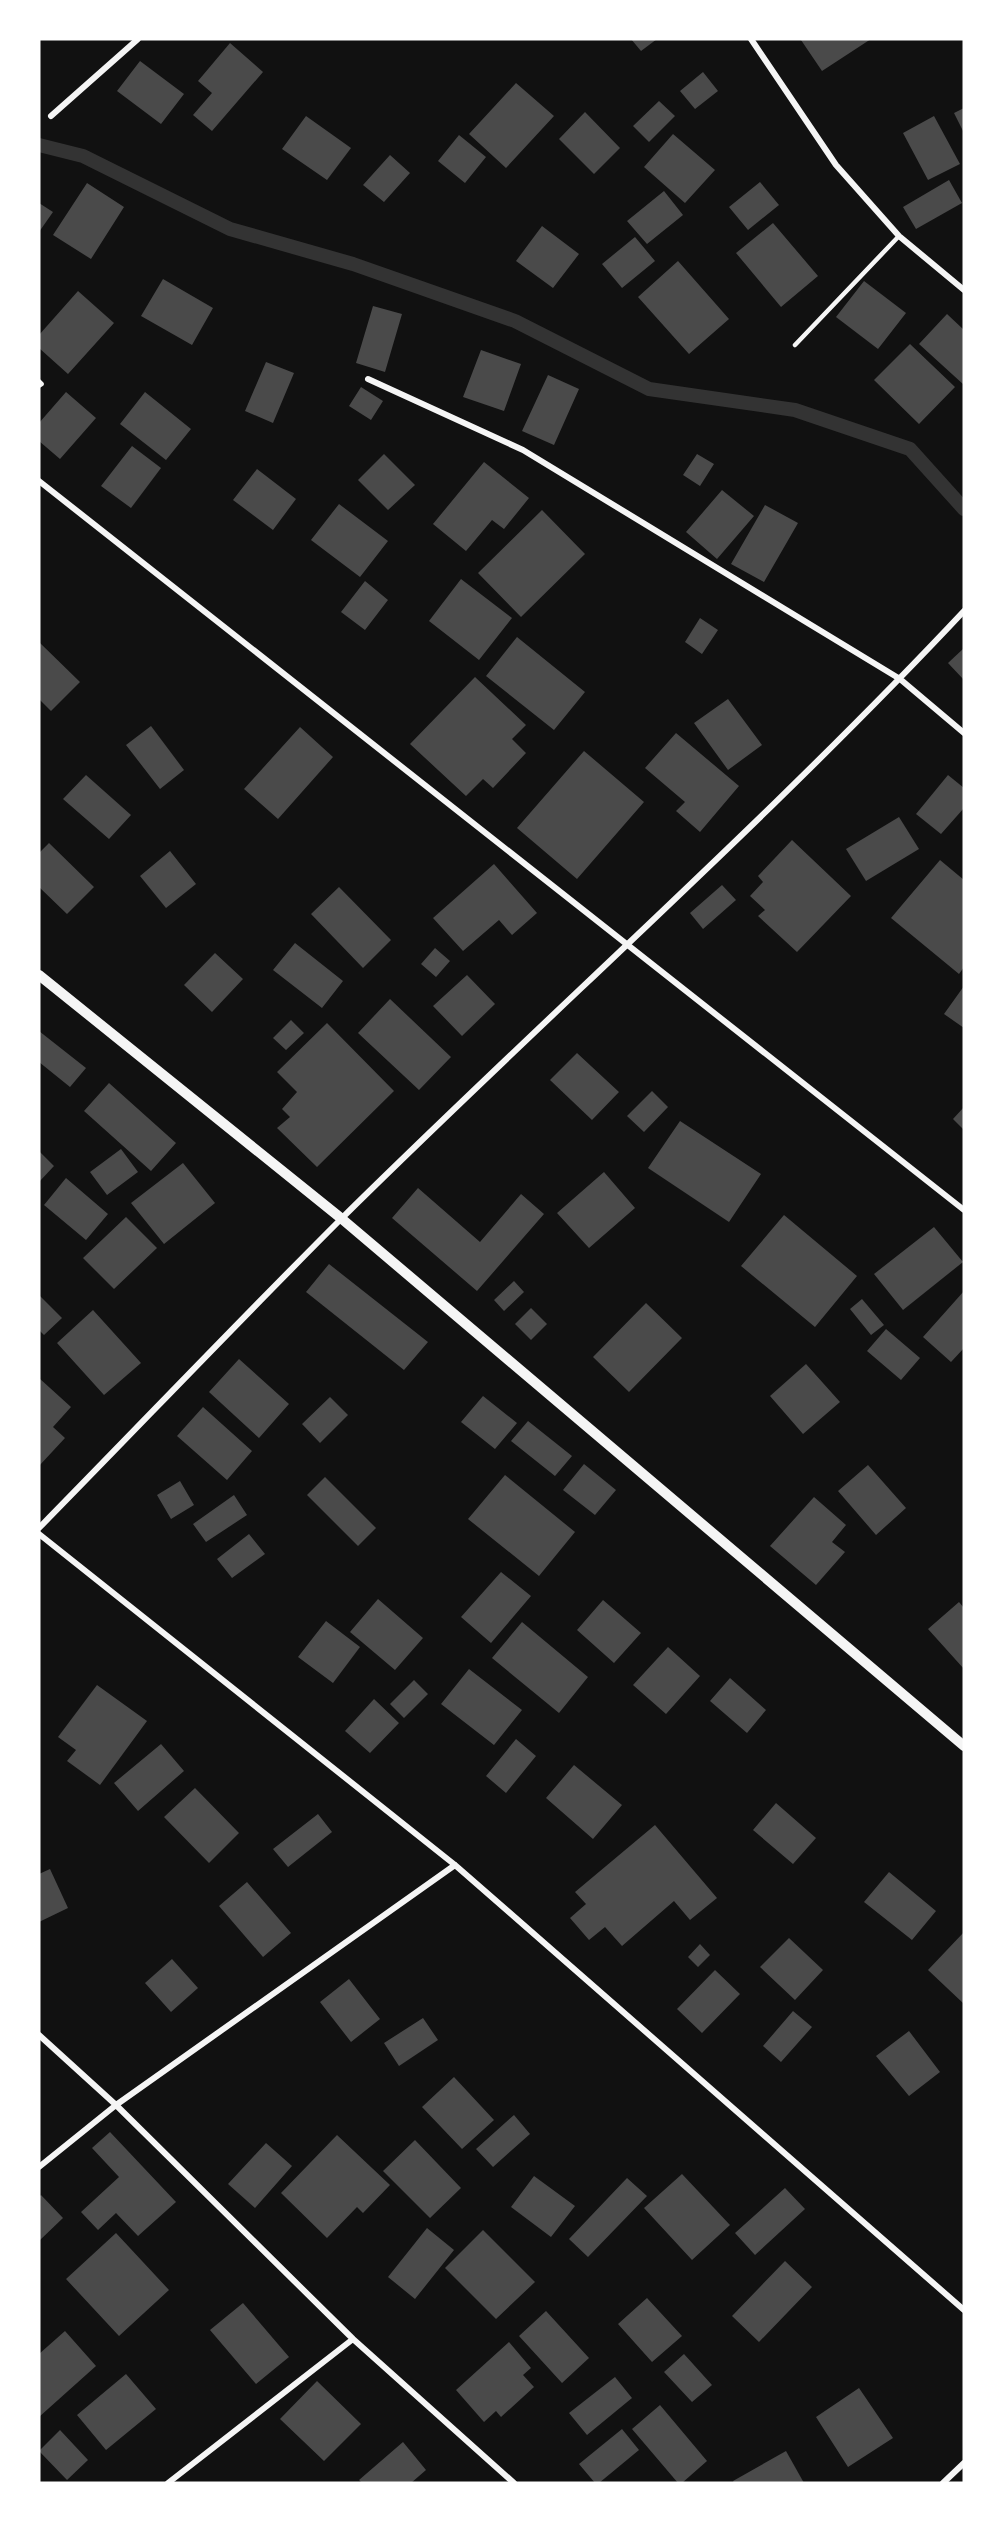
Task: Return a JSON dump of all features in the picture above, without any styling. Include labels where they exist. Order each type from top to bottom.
[{"type":"street","points":[[51,116],[138,39]]},
{"type":"street","points":[[751,39],[836,165],[898,236],[964,290]]},
{"type":"street","points":[[368,379],[523,450],[900,679],[964,733]]},
{"type":"street","points":[[39,481],[964,1210]]},
{"type":"street","points":[[39,1528],[342,1219],[628,945],[900,679],[964,611]]},
{"type":"street","points":[[39,975],[342,1219],[964,1746]]},
{"type":"street","points":[[39,1534],[455,1865],[964,2310]]},
{"type":"street","points":[[39,2167],[116,2105],[455,1865]]},
{"type":"street","points":[[39,2035],[116,2105],[353,2339],[514,2483]]},
{"type":"street","points":[[168,2483],[353,2339]]},
{"type":"street","points":[[943,2483],[964,2463]]},
{"type":"lane","points":[[795,345],[898,236]]},
{"type":"path","points":[[39,381],[42,384],[39,386]]},
{"type":"building","points":[[631,39],[657,39],[641,51]]},
{"type":"building","points":[[871,39],[822,71],[801,40]]},
{"type":"building","points":[[230,43],[263,72],[212,131],[193,115],[212,93],[198,81]]},
{"type":"building","points":[[140,61],[184,94],[161,124],[117,91]]},
{"type":"building","points":[[703,72],[718,91],[695,109],[680,91]]},
{"type":"building","points":[[516,83],[554,116],[506,168],[469,134]]},
{"type":"building","points":[[659,101],[675,116],[649,142],[633,126]]},
{"type":"building","points":[[964,108],[964,133],[954,113]]},
{"type":"building","points":[[585,112],[620,148],[594,174],[559,139]]},
{"type":"building","points":[[306,116],[351,148],[327,180],[282,149]]},
{"type":"building","points":[[934,116],[960,164],[928,180],[903,133]]},
{"type":"building","points":[[673,134],[715,170],[685,203],[644,167]]},
{"type":"building","points":[[459,135],[486,157],[465,183],[438,161]]},
{"type":"building","points":[[390,155],[410,173],[384,202],[363,185]]},
{"type":"building","points":[[949,180],[962,203],[916,229],[903,207]]},
{"type":"building","points":[[760,182],[779,205],[748,230],[729,207]]},
{"type":"building","points":[[87,183],[124,207],[91,259],[53,235]]},
{"type":"building","points":[[664,191],[683,215],[647,244],[627,221]]},
{"type":"building","points":[[39,203],[53,212],[39,232]]},
{"type":"building","points":[[773,223],[818,276],[781,307],[736,253]]},
{"type":"building","points":[[542,226],[579,254],[553,288],[516,261]]},
{"type":"building","points":[[635,237],[655,261],[622,288],[602,264]]},
{"type":"building","points":[[678,261],[729,319],[689,354],[638,297]]},
{"type":"building","points":[[163,279],[213,308],[192,345],[141,316]]},
{"type":"building","points":[[864,281],[906,313],[878,349],[836,317]]},
{"type":"building","points":[[78,291],[114,323],[68,374],[39,348],[39,335]]},
{"type":"building","points":[[373,306],[402,314],[385,372],[356,363]]},
{"type":"building","points":[[947,314],[964,330],[964,385],[919,344]]},
{"type":"building","points":[[910,344],[955,387],[919,424],[874,380]]},
{"type":"building","points":[[481,350],[521,364],[504,411],[463,397]]},
{"type":"building","points":[[266,362],[294,373],[273,423],[245,411]]},
{"type":"building","points":[[548,375],[579,389],[554,445],[522,431]]},
{"type":"building","points":[[361,387],[383,401],[371,420],[349,406]]},
{"type":"building","points":[[66,392],[96,418],[60,459],[39,441],[39,423]]},
{"type":"building","points":[[145,392],[191,429],[166,460],[120,424]]},
{"type":"building","points":[[132,446],[161,468],[131,508],[101,486]]},
{"type":"building","points":[[384,454],[415,485],[388,510],[358,480]]},
{"type":"building","points":[[697,454],[714,464],[700,486],[683,475]]},
{"type":"building","points":[[484,462],[529,498],[504,529],[492,520],[466,551],[433,524]]},
{"type":"building","points":[[257,469],[296,499],[273,530],[233,500]]},
{"type":"building","points":[[722,490],[754,516],[717,559],[686,532]]},
{"type":"building","points":[[339,504],[388,541],[360,577],[311,540]]},
{"type":"building","points":[[765,505],[798,523],[764,582],[731,564]]},
{"type":"building","points":[[542,510],[585,554],[521,617],[478,573]]},
{"type":"building","points":[[461,579],[512,618],[479,660],[429,621]]},
{"type":"building","points":[[365,581],[388,600],[365,630],[341,612]]},
{"type":"building","points":[[700,618],[718,630],[702,654],[685,642]]},
{"type":"building","points":[[517,637],[585,692],[554,730],[486,676]]},
{"type":"building","points":[[39,642],[80,682],[51,711],[39,699]]},
{"type":"building","points":[[964,648],[964,680],[948,663]]},
{"type":"building","points":[[475,677],[526,725],[512,739],[526,753],[493,788],[483,779],[466,796],[410,744]]},
{"type":"building","points":[[728,699],[762,745],[728,770],[694,723]]},
{"type":"building","points":[[151,726],[184,770],[160,789],[126,745]]},
{"type":"building","points":[[300,727],[333,757],[278,819],[244,789]]},
{"type":"building","points":[[676,733],[739,786],[700,832],[676,811],[685,802],[645,768]]},
{"type":"building","points":[[584,751],[644,802],[577,879],[517,828]]},
{"type":"building","points":[[86,775],[131,815],[109,839],[63,799]]},
{"type":"building","points":[[948,775],[964,788],[964,808],[941,834],[916,814]]},
{"type":"building","points":[[899,817],[919,849],[866,881],[846,849]]},
{"type":"building","points":[[792,840],[851,896],[797,952],[758,916],[765,910],[750,896],[763,882],[758,876]]},
{"type":"building","points":[[49,843],[94,887],[67,914],[39,887],[39,853]]},
{"type":"building","points":[[170,851],[196,884],[166,908],[140,876]]},
{"type":"building","points":[[940,860],[964,880],[964,967],[959,974],[891,918]]},
{"type":"building","points":[[494,864],[537,913],[512,935],[499,920],[463,951],[433,918]]},
{"type":"building","points":[[722,885],[736,900],[703,929],[690,913]]},
{"type":"building","points":[[339,887],[391,940],[363,968],[311,914]]},
{"type":"building","points":[[295,943],[343,981],[322,1008],[273,970]]},
{"type":"building","points":[[435,948],[450,961],[436,977],[421,964]]},
{"type":"building","points":[[215,953],[243,979],[212,1012],[184,985]]},
{"type":"building","points":[[467,975],[495,1004],[462,1036],[433,1006]]},
{"type":"building","points":[[964,986],[964,1028],[944,1014]]},
{"type":"building","points":[[390,999],[451,1057],[419,1090],[358,1033]]},
{"type":"building","points":[[291,1020],[304,1033],[286,1050],[273,1038]]},
{"type":"building","points":[[327,1023],[394,1091],[317,1167],[277,1128],[290,1117],[282,1109],[297,1092],[277,1072]]},
{"type":"building","points":[[39,1031],[86,1068],[70,1087],[39,1062]]},
{"type":"building","points":[[577,1053],[619,1092],[592,1120],[550,1080]]},
{"type":"building","points":[[109,1083],[176,1143],[151,1171],[84,1111]]},
{"type":"building","points":[[652,1091],[668,1107],[644,1132],[627,1116]]},
{"type":"building","points":[[964,1107],[964,1130],[953,1119]]},
{"type":"building","points":[[680,1121],[761,1174],[729,1222],[648,1168]]},
{"type":"building","points":[[121,1149],[138,1172],[107,1195],[90,1172]]},
{"type":"building","points":[[39,1151],[54,1166],[39,1182]]},
{"type":"building","points":[[183,1163],[215,1203],[164,1244],[131,1203]]},
{"type":"building","points":[[604,1172],[635,1208],[589,1248],[557,1213]]},
{"type":"building","points":[[66,1178],[108,1214],[86,1240],[44,1205]]},
{"type":"building","points":[[418,1188],[480,1242],[521,1194],[544,1214],[477,1291],[392,1218]]},
{"type":"building","points":[[784,1215],[857,1276],[815,1327],[741,1266]]},
{"type":"building","points":[[126,1217],[157,1248],[114,1289],[83,1258]]},
{"type":"building","points":[[934,1227],[963,1262],[903,1310],[874,1274]]},
{"type":"building","points":[[329,1264],[428,1342],[404,1370],[306,1292]]},
{"type":"building","points":[[514,1281],[524,1292],[504,1311],[494,1300]]},
{"type":"building","points":[[964,1291],[964,1348],[951,1362],[923,1337]]},
{"type":"building","points":[[39,1295],[62,1318],[44,1335],[39,1330]]},
{"type":"building","points":[[862,1299],[884,1325],[871,1335],[850,1309]]},
{"type":"building","points":[[646,1303],[682,1338],[629,1392],[593,1357]]},
{"type":"building","points":[[531,1308],[547,1324],[531,1340],[515,1324]]},
{"type":"building","points":[[93,1310],[141,1363],[104,1395],[57,1343]]},
{"type":"building","points":[[886,1329],[920,1358],[901,1380],[867,1351]]},
{"type":"building","points":[[239,1359],[289,1404],[259,1438],[209,1392]]},
{"type":"building","points":[[806,1364],[840,1402],[803,1434],[770,1396]]},
{"type":"building","points":[[39,1378],[71,1407],[53,1427],[65,1438],[39,1466]]},
{"type":"building","points":[[483,1396],[517,1423],[495,1449],[461,1422]]},
{"type":"building","points":[[330,1397],[348,1415],[320,1443],[302,1424]]},
{"type":"building","points":[[203,1407],[252,1451],[227,1480],[177,1436]]},
{"type":"building","points":[[528,1421],[572,1456],[555,1476],[511,1441]]},
{"type":"building","points":[[584,1464],[616,1490],[595,1515],[563,1490]]},
{"type":"building","points":[[868,1465],[906,1508],[876,1535],[838,1491]]},
{"type":"building","points":[[505,1475],[575,1532],[539,1576],[468,1519]]},
{"type":"building","points":[[325,1477],[376,1528],[358,1546],[307,1495]]},
{"type":"building","points":[[180,1481],[194,1505],[171,1519],[157,1495]]},
{"type":"building","points":[[234,1495],[247,1515],[206,1542],[193,1524]]},
{"type":"building","points":[[814,1497],[846,1525],[832,1542],[845,1552],[816,1585],[770,1546]]},
{"type":"building","points":[[249,1534],[265,1554],[232,1578],[217,1559]]},
{"type":"building","points":[[501,1572],[531,1596],[491,1643],[461,1617]]},
{"type":"building","points":[[378,1599],[423,1638],[395,1670],[350,1632]]},
{"type":"building","points":[[603,1600],[641,1633],[614,1663],[577,1630]]},
{"type":"building","points":[[959,1602],[964,1608],[964,1669],[928,1629]]},
{"type":"building","points":[[326,1621],[360,1647],[333,1683],[298,1657]]},
{"type":"building","points":[[522,1622],[588,1677],[559,1713],[492,1658]]},
{"type":"building","points":[[668,1647],[700,1676],[666,1714],[633,1685]]},
{"type":"building","points":[[469,1669],[522,1710],[494,1745],[441,1704]]},
{"type":"building","points":[[730,1678],[766,1710],[747,1733],[710,1701]]},
{"type":"building","points":[[414,1680],[428,1694],[404,1718],[390,1704]]},
{"type":"building","points":[[97,1685],[147,1721],[100,1785],[67,1761],[76,1750],[58,1737]]},
{"type":"building","points":[[374,1699],[399,1723],[370,1753],[345,1731]]},
{"type":"building","points":[[516,1739],[536,1756],[506,1793],[486,1776]]},
{"type":"building","points":[[161,1744],[184,1771],[138,1811],[114,1783]]},
{"type":"building","points":[[574,1765],[622,1805],[593,1839],[546,1798]]},
{"type":"building","points":[[195,1788],[239,1833],[209,1863],[164,1817]]},
{"type":"building","points":[[776,1803],[816,1838],[793,1864],[753,1830]]},
{"type":"building","points":[[318,1814],[332,1832],[288,1867],[273,1849]]},
{"type":"building","points":[[655,1825],[717,1898],[690,1920],[674,1901],[622,1946],[605,1927],[589,1940],[570,1918],[586,1904],[575,1892]]},
{"type":"building","points":[[50,1869],[68,1908],[39,1922],[39,1874]]},
{"type":"building","points":[[889,1872],[936,1911],[912,1940],[864,1902]]},
{"type":"building","points":[[247,1882],[291,1933],[263,1957],[219,1906]]},
{"type":"building","points":[[964,1932],[964,2004],[928,1970]]},
{"type":"building","points":[[789,1938],[823,1970],[795,2000],[760,1967]]},
{"type":"building","points":[[700,1944],[710,1955],[698,1967],[688,1957]]},
{"type":"building","points":[[172,1959],[198,1988],[171,2012],[145,1983]]},
{"type":"building","points":[[715,1970],[740,1994],[702,2033],[677,2009]]},
{"type":"building","points":[[349,1979],[380,2019],[351,2042],[320,2002]]},
{"type":"building","points":[[793,2011],[812,2027],[781,2062],[763,2046]]},
{"type":"building","points":[[423,2018],[438,2040],[399,2066],[384,2043]]},
{"type":"building","points":[[909,2031],[940,2072],[909,2096],[876,2056]]},
{"type":"building","points":[[454,2077],[494,2120],[462,2149],[422,2107]]},
{"type":"building","points":[[514,2115],[530,2134],[493,2167],[476,2149]]},
{"type":"building","points":[[110,2132],[176,2202],[138,2236],[116,2213],[98,2230],[81,2212],[119,2177],[92,2148]]},
{"type":"building","points":[[337,2135],[390,2185],[363,2213],[357,2207],[327,2238],[281,2193]]},
{"type":"building","points":[[415,2140],[461,2188],[430,2218],[383,2171]]},
{"type":"building","points":[[266,2143],[292,2166],[255,2208],[228,2184]]},
{"type":"building","points":[[682,2174],[730,2225],[692,2260],[644,2208]]},
{"type":"building","points":[[534,2176],[575,2206],[551,2237],[511,2207]]},
{"type":"building","points":[[627,2178],[647,2196],[588,2257],[569,2239]]},
{"type":"building","points":[[785,2188],[805,2209],[755,2255],[735,2233]]},
{"type":"building","points":[[41,2195],[63,2218],[39,2241],[39,2197]]},
{"type":"building","points":[[427,2228],[454,2250],[415,2299],[388,2277]]},
{"type":"building","points":[[483,2230],[535,2282],[496,2319],[445,2268]]},
{"type":"building","points":[[116,2233],[169,2290],[119,2336],[66,2279]]},
{"type":"building","points":[[785,2261],[812,2287],[759,2342],[732,2316]]},
{"type":"building","points":[[647,2298],[682,2336],[652,2362],[618,2324]]},
{"type":"building","points":[[243,2303],[289,2357],[256,2384],[210,2330]]},
{"type":"building","points":[[546,2311],[589,2358],[562,2383],[519,2336]]},
{"type":"building","points":[[65,2331],[96,2366],[39,2417],[39,2354]]},
{"type":"building","points":[[509,2342],[531,2368],[523,2375],[534,2387],[501,2417],[496,2411],[484,2422],[456,2390]]},
{"type":"building","points":[[684,2354],[712,2385],[692,2402],[664,2372]]},
{"type":"building","points":[[126,2374],[156,2409],[106,2450],[77,2415]]},
{"type":"building","points":[[615,2377],[632,2398],[587,2435],[569,2413]]},
{"type":"building","points":[[317,2381],[361,2424],[324,2461],[280,2419]]},
{"type":"building","points":[[859,2388],[893,2438],[848,2467],[816,2417]]},
{"type":"building","points":[[660,2405],[707,2461],[682,2483],[678,2483],[632,2429]]},
{"type":"building","points":[[622,2429],[639,2450],[599,2483],[595,2483],[579,2464]]},
{"type":"building","points":[[60,2430],[88,2460],[67,2480],[39,2451]]},
{"type":"building","points":[[403,2442],[426,2470],[411,2483],[362,2483],[359,2480]]},
{"type":"building","points":[[786,2451],[804,2483],[734,2483],[733,2481]]},
{"type":"waterway","points":[[39,145],[83,156],[230,229],[353,264],[515,321],[649,389],[795,410],[910,449],[964,509]]}]
